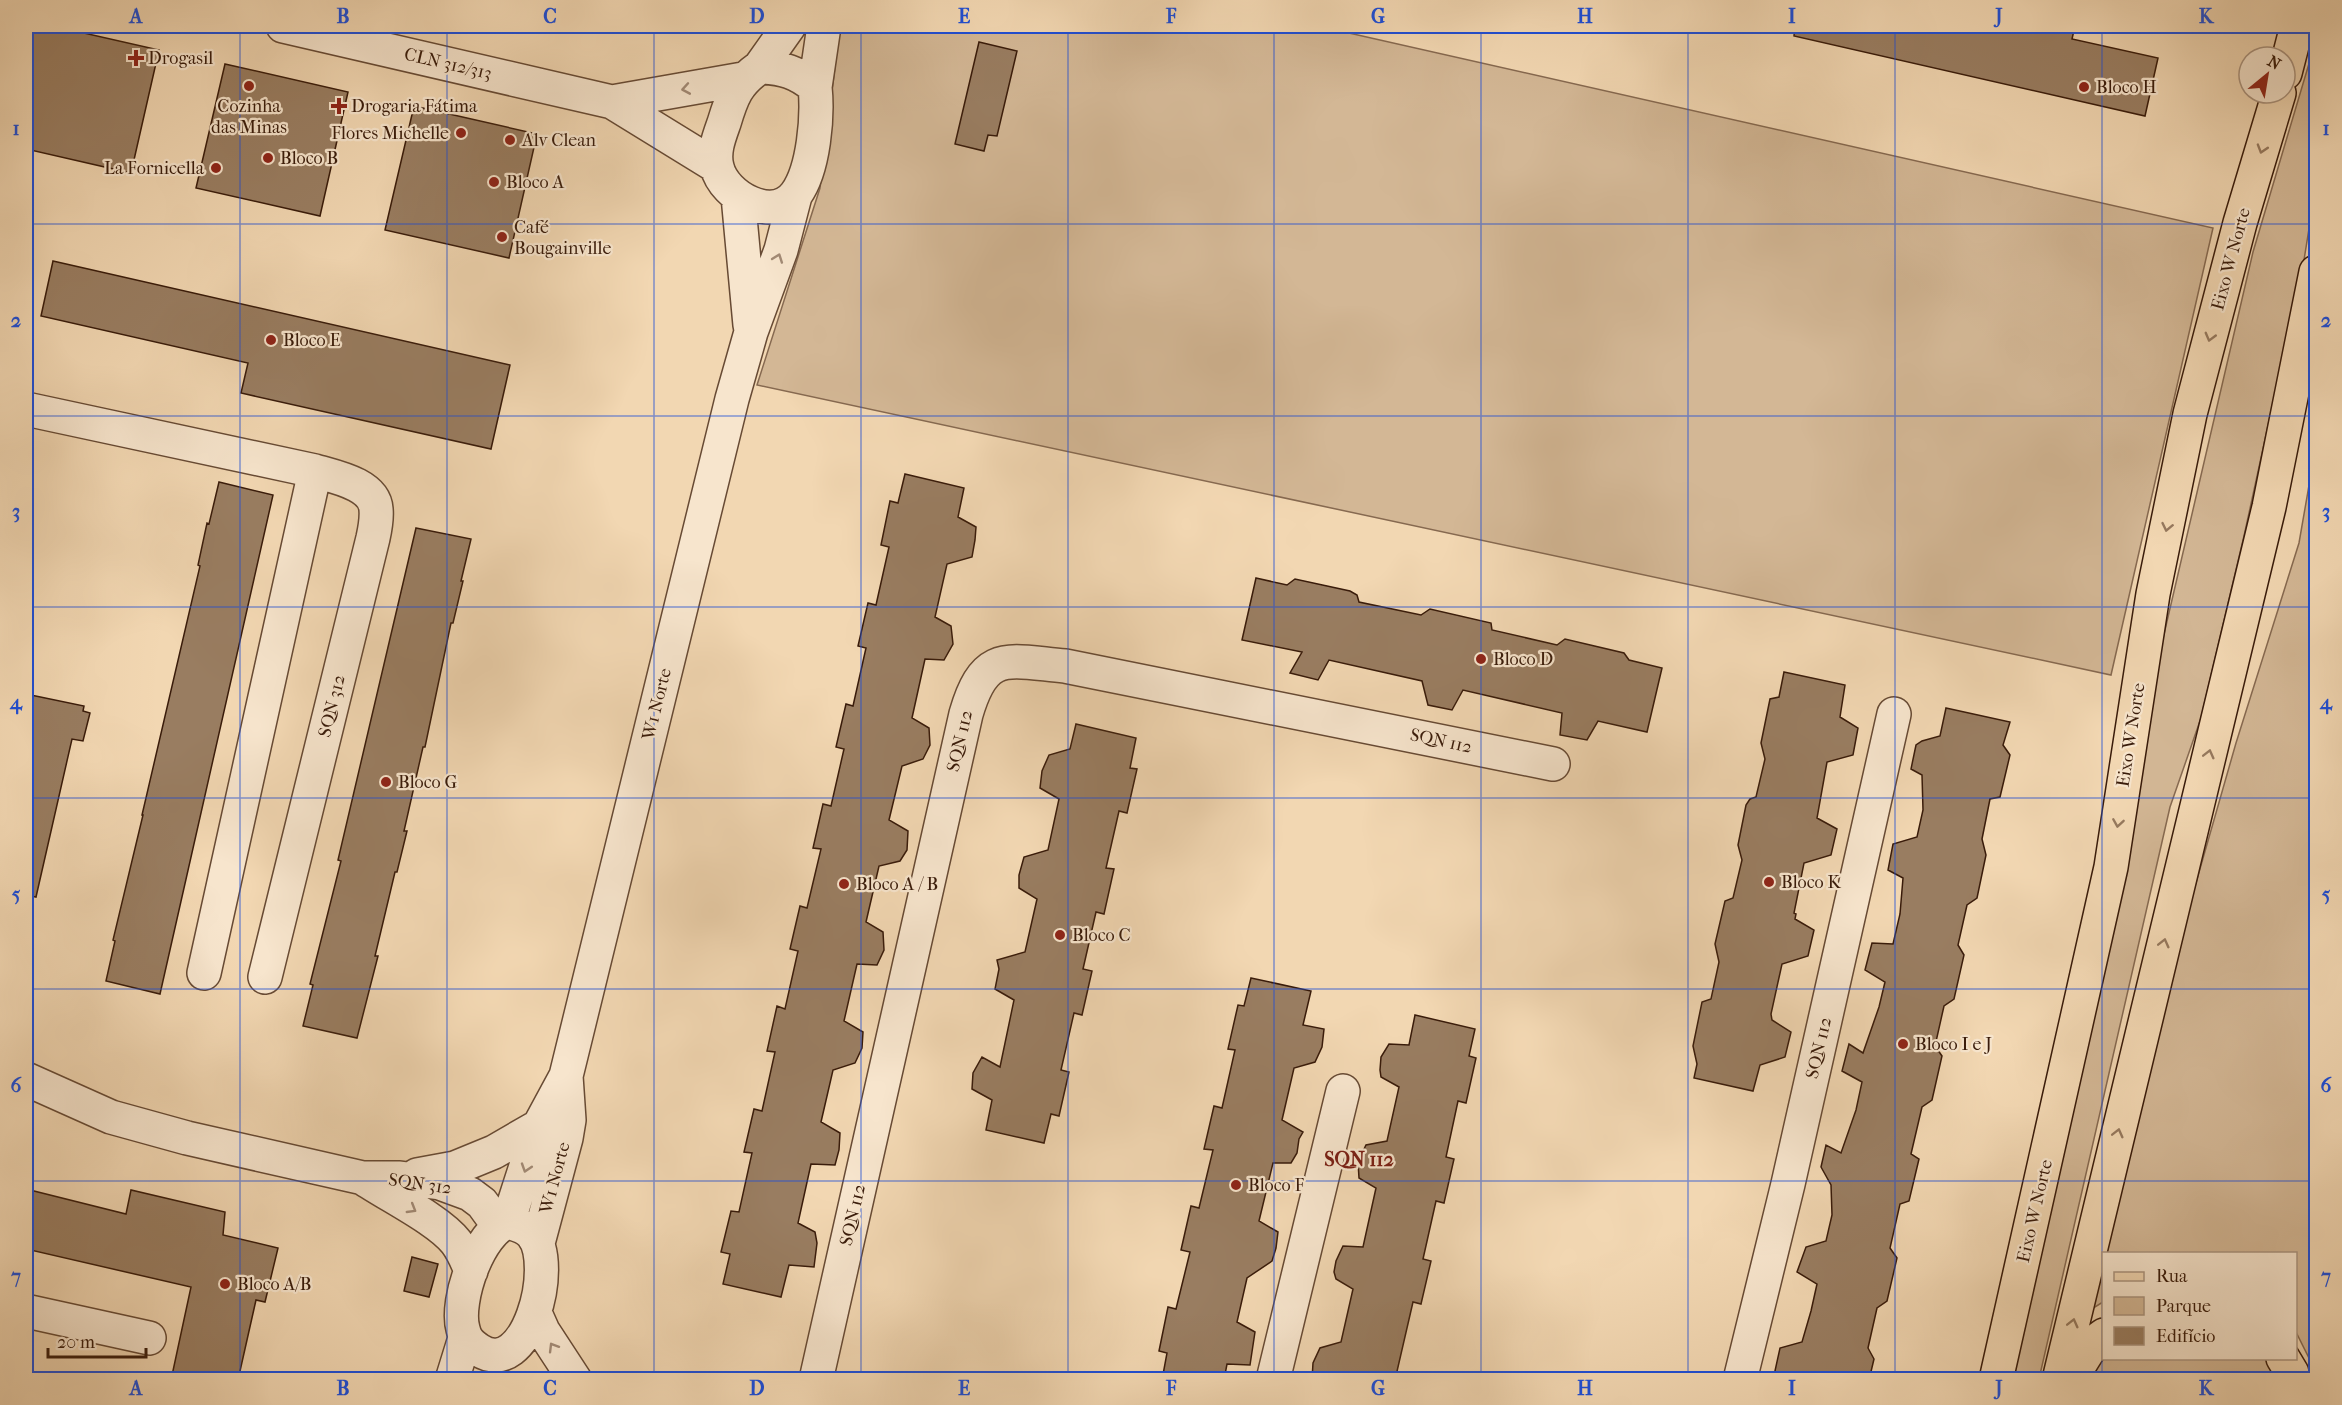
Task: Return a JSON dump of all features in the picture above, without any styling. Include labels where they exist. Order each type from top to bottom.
[{"type":"main road","points":[[2292,45],[2297,26]]},
{"type":"main road","name":"Eixo W Norte","points":[[1996,1380],[2111,867],[2153,594],[2190,414],[2240,223],[2275,105]]},
{"type":"main road","points":[[2059,1380],[2266,518],[2316,272]]},
{"type":"main road","points":[[2070,1380],[2092,1343],[2102,1336]]},
{"type":"main road","points":[[2284,1360],[2292,1373],[2293,1380]]},
{"type":"street","name":"CLN 312/313","points":[[284,26],[612,102],[716,166]]},
{"type":"street","points":[[789,26],[732,98],[716,148],[716,166],[722,180],[738,196],[759,207],[777,207],[795,195],[804,178],[816,128],[815,87],[824,26]]},
{"type":"street","points":[[752,73],[782,68],[801,75],[815,87]]},
{"type":"street","name":"CLN 312/313","points":[[612,102],[752,73]]},
{"type":"street","name":"W1 Norte","points":[[489,1362],[460,1318],[463,1293],[484,1245],[503,1224],[539,1126],[566,1076],[729,411],[751,332],[781,250],[795,195]]},
{"type":"street","name":"W1 Norte","points":[[738,196],[751,332]]},
{"type":"street","name":"SQN 312","points":[[26,409],[315,471],[346,481],[373,498],[376,508],[373,538],[265,977]]},
{"type":"street","points":[[204,973],[315,471]]},
{"type":"street","name":"SQN 112","points":[[816,1380],[966,714],[973,689],[983,673],[999,663],[1065,666],[1553,764]]},
{"type":"street","name":"SQN 112","points":[[1740,1380],[1788,1184],[1894,714]]},
{"type":"street","name":"W1 Norte","points":[[538,1243],[566,1138],[569,1120],[566,1076]]},
{"type":"street","name":"SQN 312","points":[[26,1078],[111,1117],[187,1138],[363,1178],[400,1178],[440,1183],[470,1194],[503,1224]]},
{"type":"street","points":[[1273,1380],[1343,1091]]},
{"type":"street","points":[[400,1178],[455,1168],[494,1152],[539,1126]]},
{"type":"street","name":"SQN 312","points":[[363,1178],[439,1226],[455,1240],[464,1253],[471,1271]]},
{"type":"street","points":[[452,1380],[506,1354],[526,1333],[535,1313],[542,1284],[542,1257],[538,1243],[524,1227],[503,1224]]},
{"type":"street","points":[[26,1311],[149,1338]]},
{"type":"street","points":[[535,1313],[543,1331],[575,1380]]},
{"type":"green space","points":[[840,26],[1318,26],[2213,228],[2111,675],[757,385],[820,188]]},
{"type":"green space","points":[[2316,40],[2316,185],[2304,260],[2244,536],[2201,718],[2170,807],[2039,1379],[2013,1380],[2077,1087],[2144,759],[2158,660],[2253,252]]},
{"type":"green space","points":[[2316,445],[2316,1353],[2313,1366],[2297,1334],[2297,1252],[2102,1252],[2102,1303],[2087,1312],[2149,1047],[2236,743],[2299,543]]},
{"type":"green space","points":[[2102,1355],[2102,1360],[2269,1360],[2281,1380],[2093,1380],[2098,1359]]},
{"type":"building","points":[[35,26],[53,26],[159,50],[131,173],[26,149],[26,65]]},
{"type":"building","name":"Bloco H","points":[[1795,26],[2015,26],[2047,33],[2049,26],[2075,26],[2072,39],[2158,58],[2145,116],[1794,36]]},
{"type":"building","points":[[979,42],[1017,51],[997,136],[988,135],[984,151],[955,144]]},
{"type":"building","name":"Bloco B","points":[[225,64],[348,92],[320,216],[196,188]]},
{"type":"building","name":"Bloco A","points":[[414,106],[537,134],[509,258],[385,230]]},
{"type":"building","name":"Bloco E","points":[[53,261],[510,365],[491,449],[241,393],[248,363],[41,316]]},
{"type":"building","name":"Bloco A / B","points":[[905,474],[964,488],[958,517],[976,527],[975,540],[972,557],[947,564],[935,617],[951,626],[953,644],[944,660],[925,659],[912,718],[929,728],[930,745],[923,759],[902,766],[889,820],[908,831],[907,850],[900,861],[879,866],[866,922],[883,932],[884,950],[877,965],[857,964],[844,1021],[863,1032],[862,1048],[855,1063],[833,1070],[821,1122],[840,1133],[839,1150],[835,1165],[811,1164],[798,1223],[815,1232],[817,1243],[814,1267],[789,1265],[781,1297],[723,1284],[730,1254],[721,1252],[731,1211],[739,1212],[752,1153],[744,1152],[754,1109],[762,1111],[775,1052],[767,1051],[777,1006],[785,1009],[798,951],[790,949],[800,906],[807,908],[821,849],[813,848],[823,804],[831,806],[844,749],[836,747],[846,704],[853,706],[866,648],[858,646],[868,603],[876,605],[889,547],[881,545],[890,501],[898,503]]},
{"type":"building","points":[[219,482],[273,495],[160,994],[106,981],[115,941],[113,940],[200,566],[198,565],[207,523],[209,524]]},
{"type":"building","name":"Bloco G","points":[[416,528],[471,539],[404,831],[407,831],[397,872],[395,872],[375,956],[378,956],[357,1038],[303,1026],[313,985],[310,984],[341,861],[338,860]]},
{"type":"building","name":"Bloco D","points":[[1256,578],[1287,585],[1295,579],[1350,591],[1357,595],[1359,602],[1421,615],[1430,609],[1491,623],[1492,630],[1557,645],[1565,639],[1624,653],[1629,660],[1662,668],[1647,732],[1598,721],[1587,740],[1560,735],[1562,713],[1463,690],[1452,710],[1428,705],[1422,681],[1329,660],[1318,680],[1290,673],[1302,652],[1242,640]]},
{"type":"building","name":"Bloco K","points":[[1784,672],[1845,685],[1840,717],[1858,728],[1853,755],[1827,762],[1817,818],[1837,829],[1831,855],[1804,863],[1794,913],[1796,914],[1795,919],[1814,930],[1808,956],[1782,964],[1771,1014],[1772,1020],[1791,1032],[1785,1057],[1760,1065],[1753,1091],[1694,1078],[1697,1064],[1693,1046],[1702,1002],[1711,999],[1719,962],[1715,944],[1725,901],[1733,898],[1742,860],[1738,845],[1746,805],[1750,799],[1756,797],[1765,759],[1761,743],[1770,699],[1779,697]]},
{"type":"building","points":[[26,694],[84,706],[83,711],[90,713],[83,741],[72,739],[36,897],[26,895]]},
{"type":"building","name":"Bloco I e J","points":[[1946,708],[2010,722],[2003,745],[2010,755],[2000,797],[1990,799],[1982,839],[1986,855],[1977,898],[1967,905],[1958,945],[1964,955],[1954,999],[1944,1006],[1935,1046],[1942,1056],[1932,1100],[1922,1107],[1911,1154],[1919,1159],[1909,1201],[1900,1204],[1890,1248],[1897,1258],[1887,1301],[1877,1308],[1868,1348],[1874,1359],[1869,1380],[1773,1380],[1780,1348],[1802,1342],[1811,1311],[1817,1284],[1797,1272],[1806,1247],[1826,1241],[1832,1215],[1831,1185],[1821,1167],[1826,1145],[1841,1153],[1856,1110],[1862,1082],[1842,1071],[1849,1044],[1863,1053],[1885,982],[1865,970],[1872,943],[1893,944],[1900,914],[1903,878],[1888,870],[1893,844],[1917,837],[1923,810],[1922,775],[1911,769],[1916,745],[1940,736]]},
{"type":"building","name":"Bloco C","points":[[1076,724],[1136,738],[1130,768],[1137,769],[1127,813],[1119,811],[1106,868],[1114,869],[1104,914],[1096,912],[1083,969],[1092,971],[1082,1015],[1074,1013],[1061,1070],[1069,1072],[1059,1116],[1051,1114],[1044,1143],[986,1130],[992,1100],[972,1089],[973,1073],[982,1057],[1000,1067],[1014,1000],[995,989],[999,969],[997,960],[1025,952],[1037,899],[1019,888],[1019,875],[1024,857],[1048,850],[1059,799],[1040,788],[1042,771],[1049,755],[1070,749]]},
{"type":"building","name":"Bloco F","points":[[1251,978],[1311,991],[1303,1025],[1324,1029],[1322,1047],[1315,1062],[1294,1068],[1282,1120],[1303,1132],[1299,1139],[1297,1153],[1291,1163],[1273,1163],[1259,1221],[1278,1232],[1272,1261],[1247,1278],[1237,1322],[1255,1332],[1250,1365],[1227,1364],[1224,1380],[1162,1380],[1167,1353],[1159,1351],[1168,1307],[1176,1309],[1190,1252],[1181,1250],[1191,1206],[1199,1208],[1213,1150],[1204,1149],[1214,1106],[1222,1108],[1235,1050],[1228,1049],[1238,1005],[1244,1006]]},
{"type":"building","points":[[1415,1015],[1475,1029],[1469,1056],[1476,1058],[1466,1103],[1458,1101],[1446,1157],[1454,1159],[1444,1203],[1436,1201],[1423,1259],[1431,1261],[1421,1304],[1413,1302],[1395,1380],[1312,1380],[1313,1363],[1320,1348],[1341,1342],[1353,1289],[1336,1279],[1334,1272],[1336,1261],[1343,1246],[1363,1247],[1376,1188],[1359,1178],[1358,1162],[1366,1145],[1387,1141],[1399,1087],[1381,1077],[1381,1057],[1389,1044],[1409,1045]]},
{"type":"building","name":"Bloco A/B","points":[[26,1189],[126,1214],[131,1190],[225,1212],[223,1235],[278,1248],[265,1302],[256,1300],[238,1380],[171,1380],[191,1287],[26,1249]]},
{"type":"building","points":[[412,1257],[438,1264],[429,1297],[404,1291]]},
{"type":"place","name":"Drogasil","points":[[136,58]]},
{"type":"place","name":"Cozinha das Minas","points":[[249,86]]},
{"type":"place","name":"Bloco H","points":[[2084,87]]},
{"type":"place","name":"Drogaria Fátima","points":[[339,106]]},
{"type":"place","name":"Flores Michelle","points":[[461,133]]},
{"type":"place","name":"Alv Clean","points":[[510,140]]},
{"type":"place","name":"Bloco B","points":[[268,158]]},
{"type":"place","name":"La Fornicella","points":[[216,168]]},
{"type":"place","name":"Bloco A","points":[[494,182]]},
{"type":"place","name":"Café Bougainville","points":[[502,237]]},
{"type":"place","name":"Bloco E","points":[[271,340]]},
{"type":"place","name":"Bloco D","points":[[1481,659]]},
{"type":"place","name":"Bloco G","points":[[386,782]]},
{"type":"place","name":"Bloco K","points":[[1769,882]]},
{"type":"place","name":"Bloco A / B","points":[[844,884]]},
{"type":"place","name":"Bloco C","points":[[1060,935]]},
{"type":"place","name":"Bloco I e J","points":[[1903,1044]]},
{"type":"place","name":"Bloco F","points":[[1236,1185]]},
{"type":"place","name":"Bloco A/B","points":[[225,1284]]},
{"type":"district","name":"SQN 112","points":[[1359,1159]]}]
